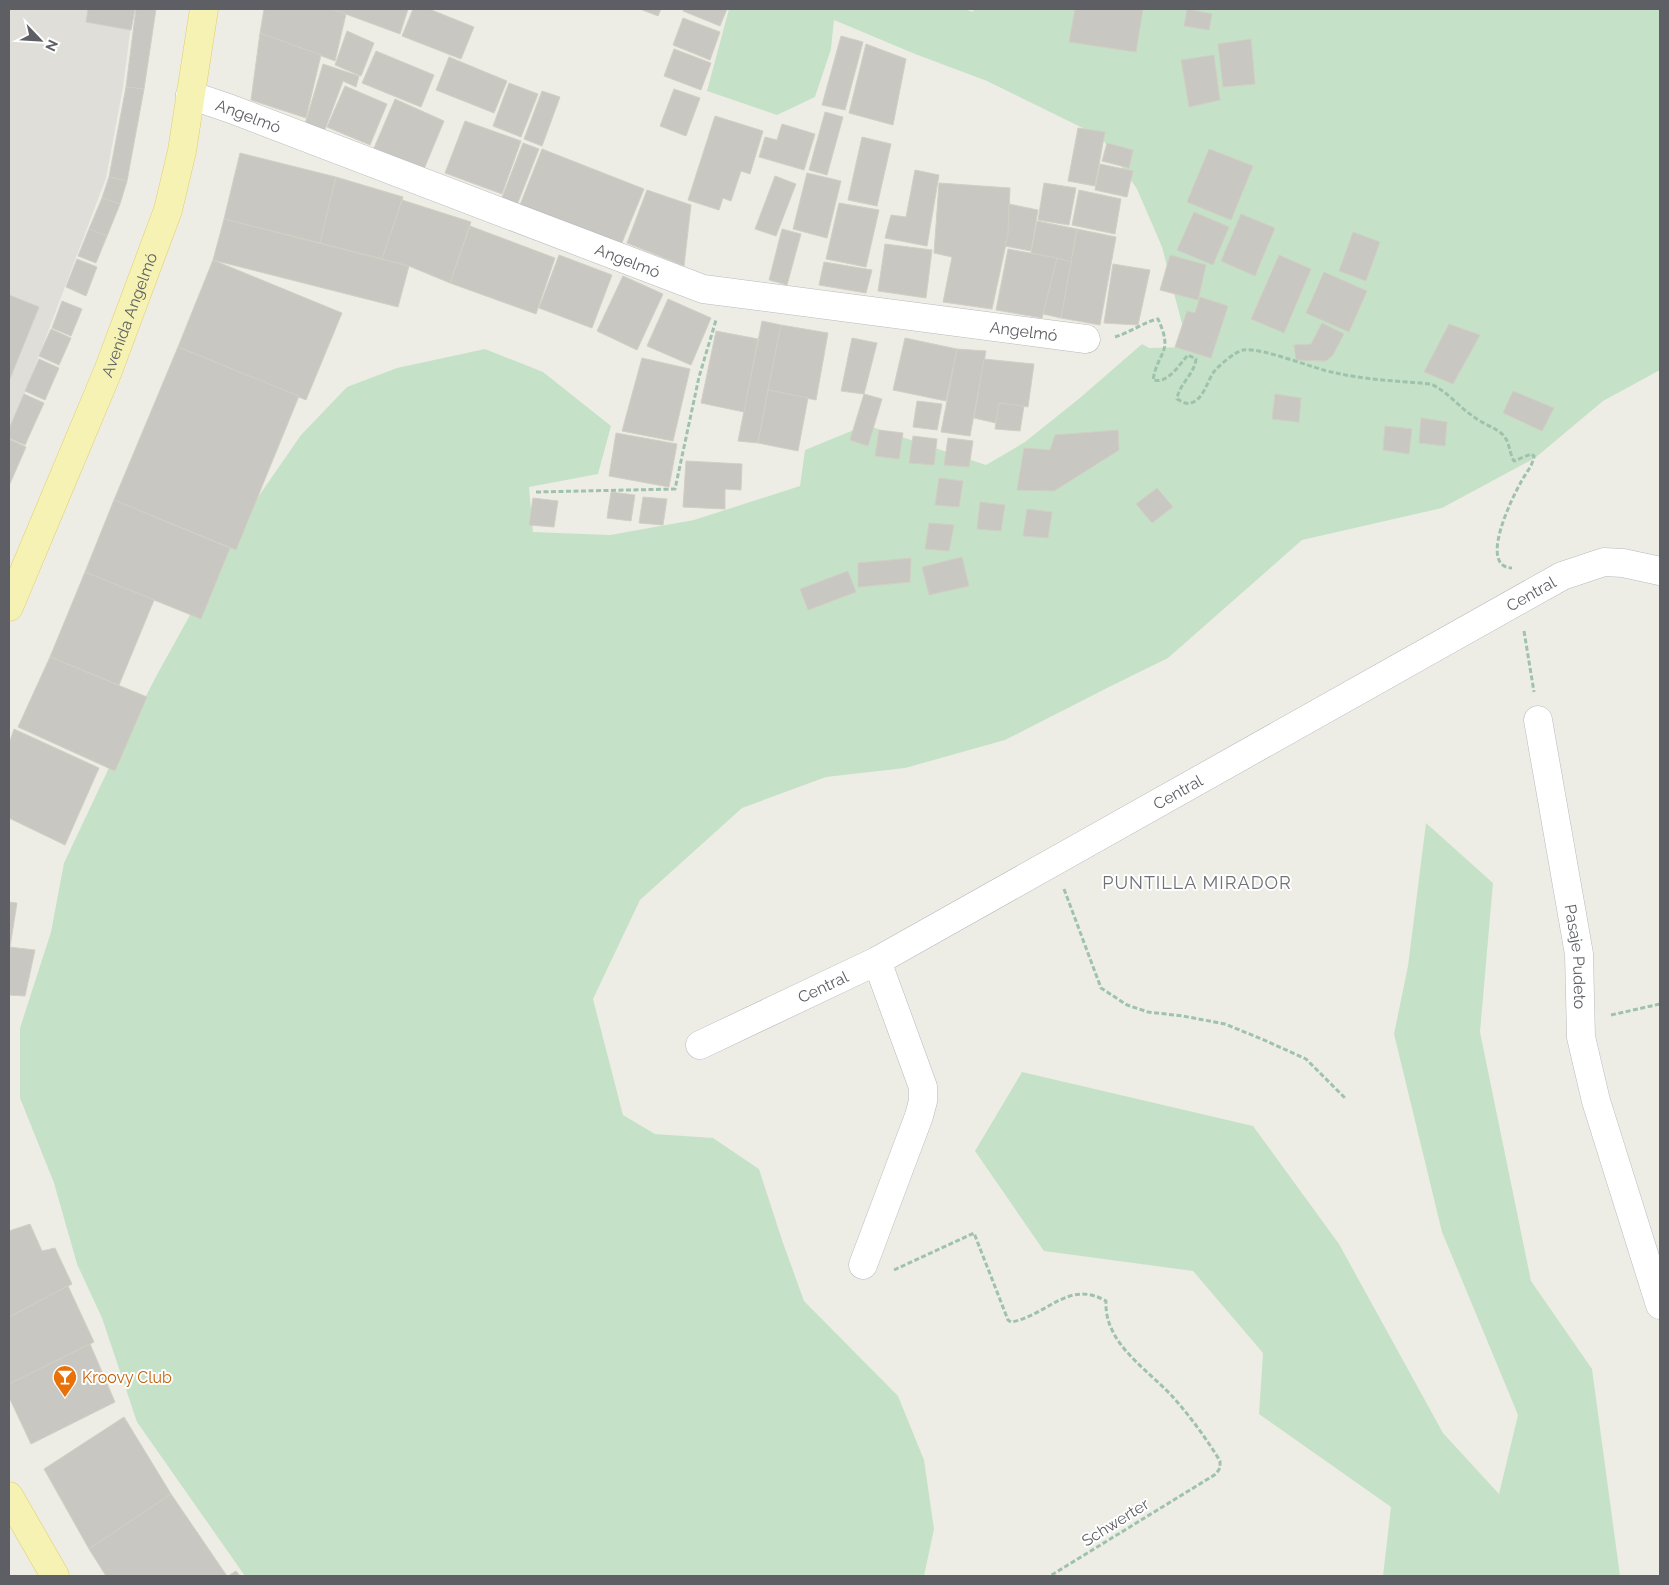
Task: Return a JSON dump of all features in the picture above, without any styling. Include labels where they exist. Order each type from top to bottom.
[{"type":"main road","name":"Avenida Angelmó","points":[[9,607],[108,370],[168,210],[182,151],[204,9]]},
{"type":"main road","points":[[9,1496],[55,1576]]},
{"type":"street","name":"Angelmó","points":[[190,95],[703,289],[1086,339]]},
{"type":"street","name":"Central","points":[[700,1045],[877,961],[1562,576],[1604,562],[1623,563],[1660,571]]},
{"type":"street","name":"Pasaje Pudeto","points":[[1538,720],[1580,954],[1581,1037],[1586,1061],[1596,1100],[1660,1305]]},
{"type":"street","points":[[863,1265],[923,1101],[923,1087],[877,961]]},
{"type":"path","points":[[536,492],[675,489],[699,378],[716,320],[718,292]]},
{"type":"path","points":[[1086,339],[1102,336],[1115,337],[1127,334],[1152,320],[1158,319],[1166,343],[1165,351],[1154,370],[1152,380],[1159,382],[1164,380],[1188,355],[1196,359],[1195,366],[1178,392],[1177,398],[1184,403],[1191,403],[1197,399],[1208,385],[1214,372],[1228,359],[1242,350],[1261,352],[1334,373],[1431,384],[1474,417],[1503,435],[1514,461],[1531,454],[1534,456],[1510,504],[1497,544],[1501,564],[1510,568]]},
{"type":"path","points":[[1519,601],[1538,720]]},
{"type":"path","points":[[1054,862],[1100,988],[1127,1005],[1148,1012],[1225,1024],[1264,1040],[1306,1059],[1346,1099]]},
{"type":"path","points":[[1620,1013],[1660,1004]]},
{"type":"path","name":"Schwerter","points":[[863,1265],[865,1271],[870,1276],[882,1276],[974,1233],[1008,1320],[1011,1322],[1076,1294],[1088,1293],[1106,1301],[1106,1314],[1110,1328],[1119,1342],[1171,1395],[1193,1421],[1220,1461],[1220,1468],[1216,1474],[1050,1576]]},
{"type":"shaded area","points":[[9,9],[133,9],[123,87],[106,178],[9,435]]},
{"type":"green space","points":[[729,9],[963,9],[974,12],[972,9],[1660,9],[1660,370],[1603,401],[1535,458],[1442,508],[1302,540],[1168,658],[1005,740],[905,768],[826,777],[742,808],[640,900],[593,999],[623,1115],[655,1134],[713,1138],[759,1169],[804,1301],[898,1396],[924,1460],[934,1529],[924,1576],[245,1576],[137,1422],[102,1318],[77,1264],[54,1183],[20,1098],[20,1028],[51,932],[64,863],[116,753],[245,516],[301,435],[347,387],[397,368],[485,349],[543,372],[611,426],[598,474],[529,487],[533,532],[610,535],[694,520],[800,486],[805,450],[866,425],[986,465],[1025,442],[1142,344],[1149,348],[1188,347],[1162,247],[1137,189],[1101,137],[987,81],[915,54],[834,20],[831,49],[815,97],[777,115],[707,91]]},
{"type":"green space","points":[[1426,823],[1493,883],[1480,1032],[1531,1281],[1592,1369],[1620,1576],[1383,1576],[1391,1507],[1259,1414],[1263,1353],[1193,1271],[1044,1251],[975,1151],[1022,1072],[1253,1126],[1339,1244],[1443,1433],[1499,1494],[1518,1415],[1442,1232],[1394,1034],[1408,966]]},
{"type":"building","points":[[88,9],[135,9],[131,30],[86,22]]},
{"type":"building","points":[[136,9],[156,9],[144,89],[126,87]]},
{"type":"building","points":[[264,9],[332,9],[346,14],[335,61],[260,33]]},
{"type":"building","points":[[332,9],[408,9],[400,34]]},
{"type":"building","points":[[413,9],[429,9],[474,27],[461,59],[402,36]]},
{"type":"building","points":[[640,9],[661,9],[658,16]]},
{"type":"building","points":[[684,9],[727,9],[720,26],[683,11]]},
{"type":"building","points":[[1075,9],[1143,9],[1136,52],[1069,42]]},
{"type":"building","points":[[1187,9],[1212,14],[1209,30],[1184,26]]},
{"type":"building","points":[[683,18],[720,32],[710,60],[673,45]]},
{"type":"building","points":[[347,31],[374,43],[361,76],[335,65]]},
{"type":"building","points":[[260,33],[321,55],[306,118],[251,100]]},
{"type":"building","points":[[841,36],[863,42],[845,110],[822,105]]},
{"type":"building","points":[[1251,39],[1255,84],[1223,87],[1218,44]]},
{"type":"building","points":[[866,44],[906,59],[893,125],[849,113]]},
{"type":"building","points":[[674,49],[711,63],[701,90],[664,76]]},
{"type":"building","points":[[376,51],[434,75],[421,107],[362,83]]},
{"type":"building","points":[[1214,55],[1220,100],[1189,107],[1181,60]]},
{"type":"building","points":[[449,57],[507,81],[494,113],[436,90]]},
{"type":"building","points":[[323,64],[359,76],[356,87],[343,81],[324,132],[305,124]]},
{"type":"building","points":[[509,83],[538,94],[521,137],[493,126]]},
{"type":"building","points":[[345,86],[387,104],[370,145],[327,127]]},
{"type":"building","points":[[126,87],[144,89],[127,181],[109,177]]},
{"type":"building","points":[[674,89],[700,98],[686,136],[660,126]]},
{"type":"building","points":[[542,91],[560,97],[542,146],[524,139]]},
{"type":"building","points":[[395,99],[444,121],[424,169],[374,148]]},
{"type":"building","points":[[825,112],[843,117],[827,175],[809,170]]},
{"type":"building","points":[[715,116],[763,131],[750,174],[741,171],[731,201],[723,198],[719,210],[688,200]]},
{"type":"building","points":[[465,121],[521,141],[502,194],[445,173]]},
{"type":"building","points":[[782,124],[815,134],[804,170],[759,157],[765,137],[777,140]]},
{"type":"building","points":[[1078,128],[1105,132],[1095,186],[1068,181]]},
{"type":"building","points":[[862,137],[891,144],[877,206],[848,200]]},
{"type":"building","points":[[523,143],[539,149],[517,205],[501,200]]},
{"type":"building","points":[[1107,143],[1133,150],[1129,168],[1102,161]]},
{"type":"building","points":[[542,149],[644,189],[621,245],[520,205]]},
{"type":"building","points":[[1209,149],[1253,166],[1231,220],[1187,202]]},
{"type":"building","points":[[240,153],[336,177],[320,243],[224,219]]},
{"type":"building","points":[[1100,164],[1133,171],[1127,197],[1095,190]]},
{"type":"building","points":[[915,170],[939,175],[927,246],[885,238],[891,215],[906,217]]},
{"type":"building","points":[[807,173],[841,181],[827,238],[793,229]]},
{"type":"building","points":[[775,176],[796,184],[776,236],[755,229]]},
{"type":"building","points":[[109,177],[127,181],[120,204],[102,198]]},
{"type":"building","points":[[336,177],[403,197],[382,259],[320,243]]},
{"type":"building","points":[[939,183],[1010,188],[1008,235],[992,309],[943,302],[952,257],[934,253]]},
{"type":"building","points":[[1044,183],[1076,188],[1069,225],[1038,220]]},
{"type":"building","points":[[647,190],[691,205],[684,266],[627,243]]},
{"type":"building","points":[[1079,190],[1121,199],[1115,234],[1072,225]]},
{"type":"building","points":[[102,198],[120,204],[107,236],[89,229]]},
{"type":"building","points":[[402,200],[471,222],[450,283],[409,266],[382,259]]},
{"type":"building","points":[[839,203],[879,210],[866,267],[826,259]]},
{"type":"building","points":[[1009,204],[1038,210],[1031,251],[1005,246],[1008,235]]},
{"type":"building","points":[[1194,212],[1229,227],[1213,265],[1177,250]]},
{"type":"building","points":[[1241,214],[1275,228],[1255,276],[1221,261]]},
{"type":"building","points":[[224,219],[409,266],[398,307],[213,260]]},
{"type":"building","points":[[1037,221],[1077,229],[1071,262],[1031,253]]},
{"type":"building","points":[[470,226],[555,258],[536,314],[450,283]]},
{"type":"building","points":[[89,229],[107,236],[96,263],[78,256]]},
{"type":"building","points":[[782,229],[801,234],[787,285],[769,280]]},
{"type":"building","points":[[1077,229],[1116,237],[1100,325],[1061,318]]},
{"type":"building","points":[[1353,232],[1380,242],[1366,281],[1339,271]]},
{"type":"building","points":[[885,244],[932,250],[926,298],[878,291]]},
{"type":"building","points":[[1008,249],[1057,258],[1042,318],[996,310]]},
{"type":"building","points":[[559,255],[612,275],[592,328],[539,308]]},
{"type":"building","points":[[1170,255],[1206,265],[1198,300],[1160,290]]},
{"type":"building","points":[[1279,255],[1311,269],[1284,333],[1251,319]]},
{"type":"building","points":[[1057,258],[1071,262],[1061,318],[1043,314]]},
{"type":"building","points":[[77,259],[97,267],[86,296],[66,287]]},
{"type":"building","points":[[213,260],[342,313],[306,400],[178,347]]},
{"type":"building","points":[[824,262],[872,270],[866,293],[819,285]]},
{"type":"building","points":[[1113,264],[1150,270],[1138,325],[1104,323]]},
{"type":"building","points":[[1324,272],[1367,291],[1349,332],[1306,313]]},
{"type":"building","points":[[623,276],[663,294],[637,350],[597,331]]},
{"type":"building","points":[[9,295],[39,307],[9,381]]},
{"type":"building","points":[[1200,297],[1228,306],[1211,358],[1175,347],[1187,311],[1195,313]]},
{"type":"building","points":[[668,299],[711,318],[691,365],[647,346]]},
{"type":"building","points":[[62,301],[82,309],[71,336],[52,328]]},
{"type":"building","points":[[762,321],[781,325],[758,443],[738,441]]},
{"type":"building","points":[[1322,323],[1344,334],[1333,355],[1326,361],[1296,360],[1294,345],[1311,344]]},
{"type":"building","points":[[1449,324],[1480,335],[1453,384],[1424,372]]},
{"type":"building","points":[[781,325],[828,333],[816,400],[768,390]]},
{"type":"building","points":[[51,329],[71,338],[59,365],[39,356]]},
{"type":"building","points":[[716,331],[758,339],[744,412],[701,403]]},
{"type":"building","points":[[852,338],[877,343],[864,394],[841,391]]},
{"type":"building","points":[[905,338],[957,349],[946,401],[893,390]]},
{"type":"building","points":[[178,347],[299,396],[236,550],[114,500]]},
{"type":"building","points":[[957,349],[986,351],[970,436],[941,432]]},
{"type":"building","points":[[642,358],[690,369],[673,441],[622,431]]},
{"type":"building","points":[[39,359],[59,368],[45,400],[25,391]]},
{"type":"building","points":[[984,359],[1034,364],[1028,407],[999,403],[996,423],[974,418]]},
{"type":"building","points":[[768,390],[808,398],[798,451],[758,443]]},
{"type":"building","points":[[1513,391],[1554,408],[1542,431],[1503,413]]},
{"type":"building","points":[[24,394],[44,403],[25,445],[9,438],[9,429]]},
{"type":"building","points":[[864,394],[882,399],[868,446],[850,440]]},
{"type":"building","points":[[1275,394],[1301,398],[1299,422],[1272,419]]},
{"type":"building","points":[[917,401],[942,404],[937,430],[913,427]]},
{"type":"building","points":[[999,403],[1024,406],[1020,431],[995,429]]},
{"type":"building","points":[[1421,418],[1447,422],[1445,446],[1419,443]]},
{"type":"building","points":[[1385,426],[1412,429],[1409,454],[1383,450]]},
{"type":"building","points":[[879,430],[903,433],[899,459],[875,456]]},
{"type":"building","points":[[1118,430],[1119,450],[1054,491],[1017,490],[1024,448],[1050,450],[1055,435]]},
{"type":"building","points":[[616,433],[677,444],[669,487],[609,476]]},
{"type":"building","points":[[913,436],[937,439],[934,465],[909,463]]},
{"type":"building","points":[[948,438],[973,441],[969,467],[944,465]]},
{"type":"building","points":[[9,439],[26,447],[9,486]]},
{"type":"building","points":[[686,461],[742,464],[741,490],[725,489],[725,509],[683,507]]},
{"type":"building","points":[[939,478],[963,481],[959,507],[935,505]]},
{"type":"building","points":[[1157,488],[1173,507],[1152,523],[1136,504]]},
{"type":"building","points":[[611,492],[635,495],[631,521],[607,518]]},
{"type":"building","points":[[643,497],[667,499],[663,525],[639,523]]},
{"type":"building","points":[[533,498],[558,501],[554,527],[529,525]]},
{"type":"building","points":[[114,500],[230,548],[201,619],[85,572]]},
{"type":"building","points":[[980,502],[1005,505],[1001,531],[977,529]]},
{"type":"building","points":[[1027,509],[1052,512],[1048,538],[1023,536]]},
{"type":"building","points":[[929,523],[954,525],[949,551],[925,549]]},
{"type":"building","points":[[962,557],[969,586],[929,595],[922,567]]},
{"type":"building","points":[[911,558],[910,582],[858,587],[858,563]]},
{"type":"building","points":[[848,571],[856,592],[808,610],[800,589]]},
{"type":"building","points":[[85,572],[154,600],[119,685],[50,657]]},
{"type":"building","points":[[50,657],[147,697],[115,771],[18,727]]},
{"type":"building","points":[[14,729],[99,768],[65,845],[9,818],[9,744]]},
{"type":"building","points":[[9,902],[17,903],[10,947],[9,947]]},
{"type":"building","points":[[9,947],[35,950],[25,996],[9,995]]},
{"type":"building","points":[[30,1224],[42,1251],[55,1248],[72,1284],[9,1317],[9,1231]]},
{"type":"building","points":[[68,1286],[94,1342],[9,1384],[9,1317]]},
{"type":"building","points":[[90,1344],[115,1402],[31,1444],[9,1397],[9,1384]]},
{"type":"building","points":[[124,1417],[171,1494],[89,1549],[44,1469]]},
{"type":"building","points":[[171,1494],[227,1576],[106,1576],[89,1549]]},
{"type":"building","points":[[236,1571],[240,1576],[228,1576]]},
{"type":"place","name":"Kroovy Club","points":[[65,1398]]},
{"type":"district","name":"PUNTILLA MIRADOR","points":[[1197,883]]}]
